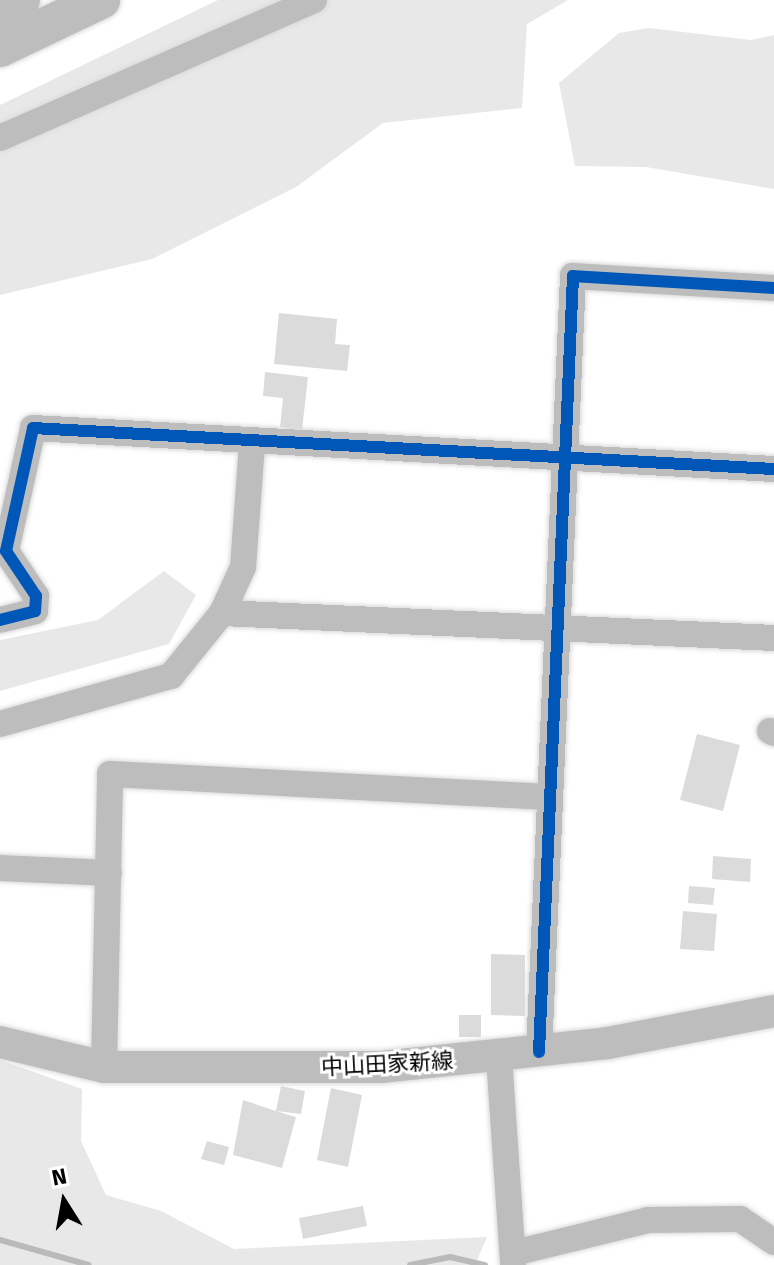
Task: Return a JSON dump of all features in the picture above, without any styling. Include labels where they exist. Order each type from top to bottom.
[{"type":"highway","points":[[0,10],[21,0]]},
{"type":"highway","points":[[0,48],[101,0]]},
{"type":"main road","name":"中山田家新線","points":[[0,1042],[104,1067],[381,1067],[539,1052],[774,1011]]},
{"type":"street","points":[[0,138],[314,0]]},
{"type":"street","points":[[539,1052],[573,276],[774,288]]},
{"type":"street","points":[[0,620],[35,611],[36,596],[6,551],[33,428],[252,445],[774,469]]},
{"type":"street","points":[[0,724],[148,688],[171,676],[222,613],[243,567],[252,445]]},
{"type":"street","points":[[222,613],[774,638]]},
{"type":"street","points":[[104,1067],[110,774],[549,797]]},
{"type":"street","points":[[0,868],[109,873]]},
{"type":"street","points":[[499,1057],[514,1259],[648,1220],[740,1219],[774,1242]]},
{"type":"shaded area","points":[[218,0],[568,0],[527,24],[522,108],[383,123],[296,187],[152,259],[0,295],[0,105]]},
{"type":"shaded area","points":[[649,28],[751,40],[774,35],[774,189],[646,167],[575,166],[559,83],[619,33]]},
{"type":"shaded area","points":[[164,571],[196,595],[169,644],[0,691],[0,640],[98,620]]},
{"type":"shaded area","points":[[0,1060],[82,1089],[81,1141],[106,1195],[161,1211],[234,1249],[487,1237],[475,1265],[0,1265]]},
{"type":"building","points":[[279,313],[337,319],[335,344],[350,345],[347,371],[274,364]]},
{"type":"building","points":[[265,372],[308,377],[302,430],[280,427],[283,398],[263,396]]},
{"type":"building","points":[[697,734],[740,745],[723,811],[680,800]]},
{"type":"building","points":[[713,856],[751,859],[750,882],[712,879]]},
{"type":"building","points":[[689,886],[715,888],[713,905],[688,903]]},
{"type":"building","points":[[683,911],[717,914],[714,951],[680,949]]},
{"type":"building","points":[[491,954],[525,955],[525,1016],[491,1015]]},
{"type":"building","points":[[459,1015],[481,1015],[481,1037],[459,1037]]},
{"type":"building","points":[[281,1086],[305,1091],[301,1114],[276,1111]]},
{"type":"building","points":[[331,1088],[362,1095],[348,1167],[317,1160]]},
{"type":"building","points":[[243,1100],[296,1117],[282,1168],[233,1155]]},
{"type":"building","points":[[207,1141],[229,1147],[224,1165],[201,1159]]},
{"type":"building","points":[[363,1206],[367,1226],[303,1239],[299,1218]]},
{"type":"waterway","points":[[0,1240],[89,1265]]},
{"type":"waterway","points":[[410,1265],[450,1257],[485,1265]]},
{"type":"cycle path","points":[[539,1052],[573,276],[774,288]]},
{"type":"cycle path","points":[[0,620],[35,611],[36,596],[6,551],[33,428],[774,469]]}]
